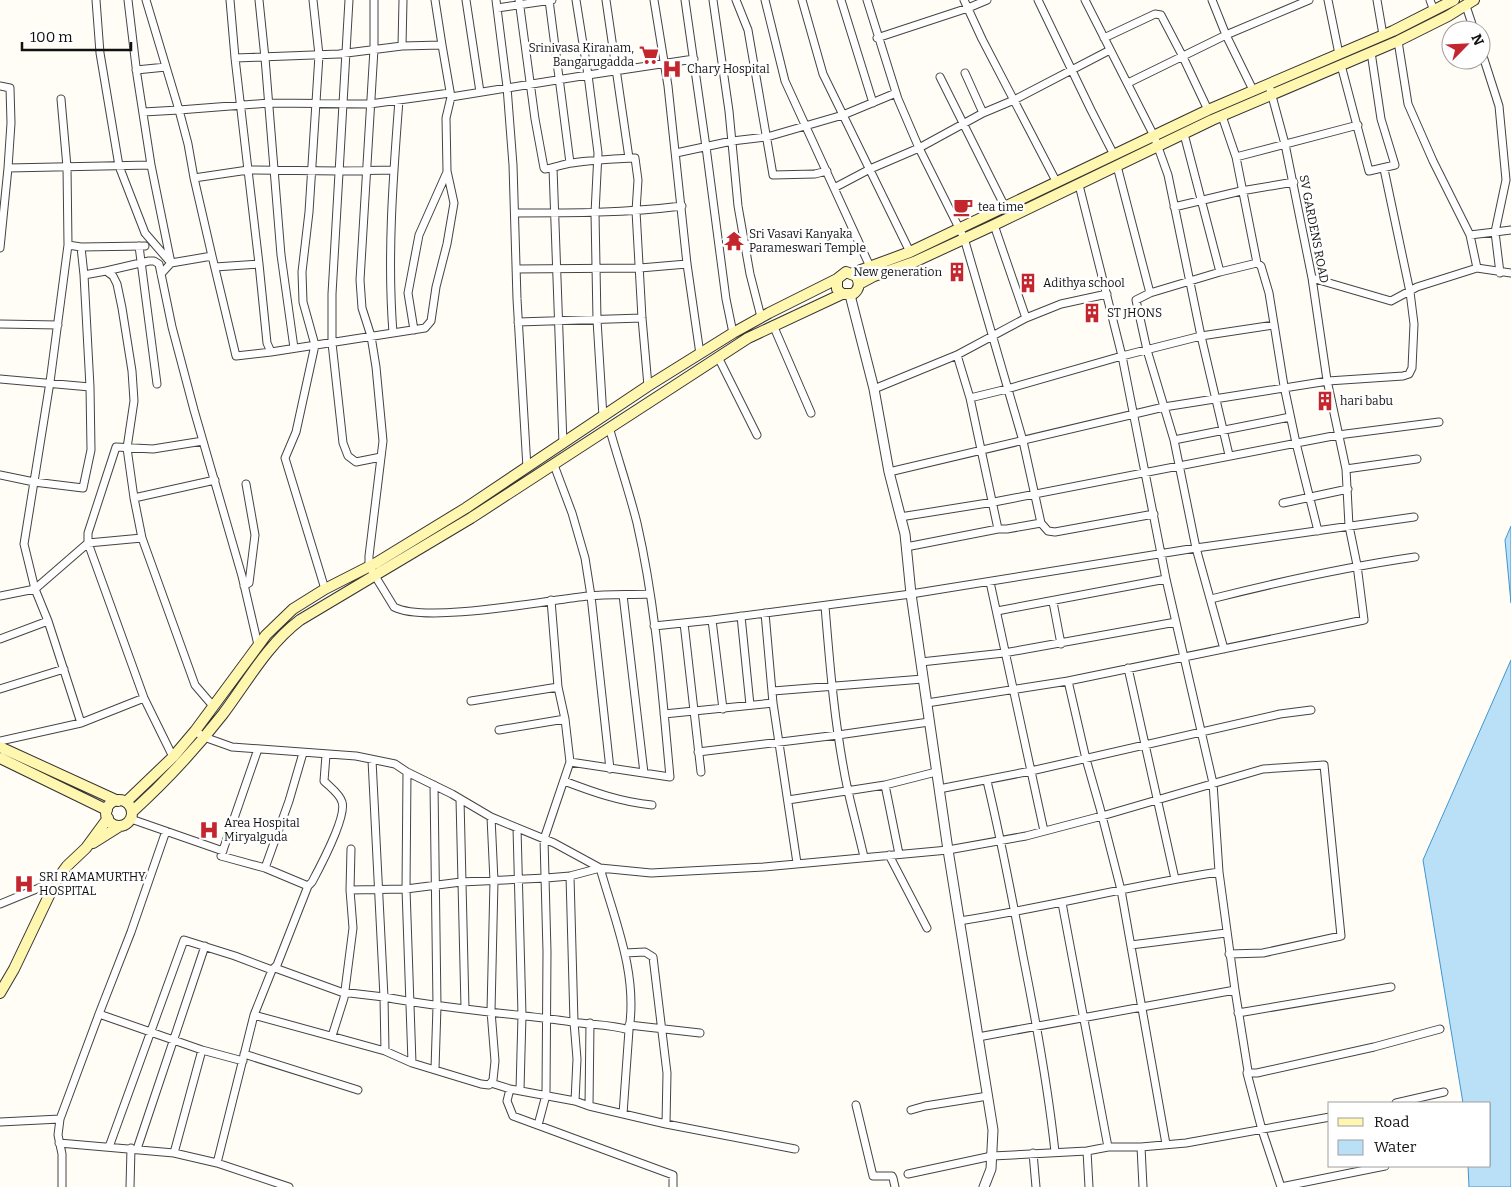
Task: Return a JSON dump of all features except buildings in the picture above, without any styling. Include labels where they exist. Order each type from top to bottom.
[{"type":"main road","points":[[1156,141],[1184,134],[1339,54],[1383,35],[1454,0]]},
{"type":"main road","points":[[86,848],[111,804],[122,802],[222,714],[266,653],[292,626],[326,603],[375,576],[554,464],[748,338],[773,325],[856,292],[859,284],[872,271],[1057,183],[1156,141],[1208,110],[1253,90],[1271,89],[1341,65],[1398,41],[1470,3]]},
{"type":"main road","points":[[853,274],[914,262],[1079,185],[1115,160]]},
{"type":"main road","points":[[0,993],[56,881],[67,866],[86,848],[126,824],[131,816],[182,765],[200,734],[213,706],[258,645],[284,616],[326,589],[450,518],[528,468],[648,386],[733,333],[837,279],[846,272],[858,278],[859,284]]},
{"type":"main road","points":[[837,279],[837,289],[846,295]]},
{"type":"main road","points":[[0,747],[122,802],[131,816]]},
{"type":"main road","points":[[0,758],[107,814],[112,824],[120,826]]},
{"type":"street","points":[[96,0],[100,54],[121,166],[145,233],[171,263]]},
{"type":"street","points":[[128,0],[136,70],[151,165],[171,263]]},
{"type":"street","points":[[146,0],[188,144],[194,178],[236,356],[414,330],[425,328],[431,321],[436,287],[447,244],[454,203],[447,171],[446,118],[450,95],[435,0]]},
{"type":"street","points":[[230,0],[240,105],[260,264],[267,343],[271,352]]},
{"type":"street","points":[[259,0],[281,255],[294,348]]},
{"type":"street","points":[[313,0],[318,55],[309,212],[302,272],[303,302],[315,345],[296,432],[285,458],[326,589]]},
{"type":"street","points":[[349,0],[332,294],[332,343],[343,443],[348,456],[356,462],[381,457]]},
{"type":"street","points":[[374,0],[374,49],[360,280],[362,308],[371,336],[383,441],[369,566],[394,607],[400,610],[417,612],[447,612],[591,596],[650,594]]},
{"type":"street","points":[[402,46],[404,0]]},
{"type":"street","points":[[466,0],[480,92]]},
{"type":"street","points":[[496,0],[507,87],[514,165],[518,322],[528,468]]},
{"type":"street","points":[[497,8],[519,2],[550,0],[570,163]]},
{"type":"street","points":[[576,0],[598,153],[595,213],[596,268],[603,417]]},
{"type":"street","points":[[606,0],[618,70],[629,158]]},
{"type":"street","points":[[654,0],[676,153],[700,354]]},
{"type":"street","points":[[685,0],[726,299],[733,333]]},
{"type":"street","points":[[713,0],[730,111],[738,206],[750,274],[761,317]]},
{"type":"street","points":[[736,0],[748,30],[773,175],[815,174],[827,171]]},
{"type":"street","points":[[764,0],[785,81],[872,271]]},
{"type":"street","points":[[802,0],[823,74],[910,252]]},
{"type":"street","points":[[841,0],[873,103]]},
{"type":"street","points":[[866,0],[896,93],[918,148],[964,238],[1022,441],[1041,523],[1048,532],[1055,532],[1154,514]]},
{"type":"street","points":[[964,0],[982,39],[1057,183]]},
{"type":"street","points":[[877,38],[987,0]]},
{"type":"street","points":[[1038,0],[1115,160],[1150,293]]},
{"type":"street","points":[[1085,0],[1156,141],[1168,175],[1201,336],[1217,397],[1229,455]]},
{"type":"street","points":[[1212,0],[1226,35],[1253,90]]},
{"type":"street","points":[[1128,83],[1226,35],[1307,0]]},
{"type":"street","points":[[1328,0],[1339,54]]},
{"type":"street","points":[[1377,0],[1383,35]]},
{"type":"street","points":[[1430,0],[1434,11]]},
{"type":"street","points":[[519,2],[544,168],[597,160],[634,158],[636,161],[638,180],[636,212],[648,386]]},
{"type":"street","points":[[1470,3],[1473,20]]},
{"type":"street","points":[[1104,38],[1155,14],[1161,15],[1184,56],[1208,110]]},
{"type":"street","points":[[1398,41],[1408,104],[1433,161],[1470,235],[1477,268]]},
{"type":"street","points":[[235,58],[318,55],[402,46],[442,45]]},
{"type":"street","points":[[834,188],[1014,100],[1110,50]]},
{"type":"street","points":[[1341,65],[1369,170],[1384,169],[1395,165],[1381,119],[1371,52]]},
{"type":"street","points":[[143,112],[269,103],[370,104],[480,92],[559,78],[694,59]]},
{"type":"street","points":[[136,70],[166,67]]},
{"type":"street","points":[[1487,70],[1499,106],[1508,180],[1496,232],[1500,273]]},
{"type":"street","points":[[965,73],[984,113]]},
{"type":"street","points":[[940,78],[1005,208]]},
{"type":"street","points":[[0,86],[10,88],[8,168],[0,248]]},
{"type":"street","name":"SV GARDENS ROAD","points":[[1224,649],[1364,620],[1357,565],[1349,526],[1346,469],[1328,380],[1294,182],[1271,89]]},
{"type":"street","points":[[676,153],[732,141],[767,137],[843,116],[896,93]]},
{"type":"street","points":[[61,99],[67,168],[68,245],[50,382],[24,544],[35,589],[48,621],[81,723]]},
{"type":"street","points":[[394,333],[390,291],[394,170],[399,100]]},
{"type":"street","points":[[1222,116],[1236,157],[1241,191],[1258,263],[1261,266],[1269,293],[1290,417],[1318,531]]},
{"type":"street","points":[[1236,157],[1358,125]]},
{"type":"street","points":[[1184,134],[1220,272]]},
{"type":"street","points":[[8,168],[151,165]]},
{"type":"street","points":[[553,168],[563,444]]},
{"type":"street","points":[[889,472],[1164,407],[1217,397],[1328,380],[1403,376],[1409,374],[1412,368],[1414,324],[1410,292],[1384,169]]},
{"type":"street","points":[[194,178],[248,170],[394,170]]},
{"type":"street","points":[[414,330],[408,293],[419,235],[447,171]]},
{"type":"street","points":[[1174,207],[1241,191],[1294,182]]},
{"type":"street","points":[[1079,185],[1122,356],[1166,579],[1213,783],[1219,872],[1226,933],[1248,1071]]},
{"type":"street","points":[[515,213],[636,212],[682,206]]},
{"type":"street","points":[[994,225],[1026,318]]},
{"type":"street","points":[[1470,235],[1511,230]]},
{"type":"street","points":[[68,245],[81,247],[142,246],[142,263],[157,384]]},
{"type":"street","points":[[0,475],[34,482],[83,488],[91,450],[90,387],[81,247]]},
{"type":"street","points":[[161,274],[171,263],[212,256]]},
{"type":"street","points":[[84,275],[154,261],[159,264],[172,327],[244,586],[258,645]]},
{"type":"street","points":[[927,704],[1068,681],[1224,649],[1196,548],[1174,440],[1147,350],[1136,300],[1150,293],[1258,263]]},
{"type":"street","points":[[216,267],[260,264]]},
{"type":"street","points":[[516,269],[640,268],[688,264]]},
{"type":"street","points":[[1312,278],[1391,301],[1417,287],[1477,268],[1500,273],[1511,273]]},
{"type":"street","points":[[106,272],[113,276],[120,300],[134,385],[134,401],[127,448],[142,538],[195,685],[213,706]]},
{"type":"street","points":[[874,389],[957,355],[1026,318],[1061,304],[1107,294]]},
{"type":"street","points":[[846,295],[874,389],[889,472],[906,547],[910,594],[936,772],[993,1130],[991,1169],[984,1187]]},
{"type":"street","points":[[518,322],[642,318]]},
{"type":"street","points":[[0,324],[58,325]]},
{"type":"street","points":[[773,325],[811,413]]},
{"type":"street","points":[[970,398],[1201,336],[1274,325]]},
{"type":"street","points":[[957,355],[970,398],[994,502],[998,529]]},
{"type":"street","points":[[718,357],[757,435]]},
{"type":"street","points":[[0,379],[90,387]]},
{"type":"street","points":[[1174,440],[1290,417]]},
{"type":"street","points":[[900,517],[994,502],[1145,471],[1338,435],[1439,422]]},
{"type":"street","points":[[570,762],[670,777],[650,594],[637,523],[609,427]]},
{"type":"street","points":[[173,757],[144,698],[88,544],[88,533],[116,447],[153,449],[203,440]]},
{"type":"street","points":[[1346,469],[1418,459]]},
{"type":"street","points":[[554,464],[572,513],[585,558],[610,768]]},
{"type":"street","points":[[134,498],[215,480]]},
{"type":"street","points":[[244,586],[249,583],[255,535],[246,484]]},
{"type":"street","points":[[1283,503],[1348,488]]},
{"type":"street","points":[[654,626],[910,594],[1196,548],[1414,517]]},
{"type":"street","points":[[906,547],[998,529],[1007,530],[1041,523]]},
{"type":"street","points":[[0,596],[35,589],[88,544],[142,538]]},
{"type":"street","points":[[1211,599],[1284,580],[1357,565],[1415,557]]},
{"type":"street","points":[[997,611],[1053,602],[1166,579]]},
{"type":"street","points":[[990,582],[1044,831]]},
{"type":"street","points":[[623,595],[644,773]]},
{"type":"street","points":[[538,1125],[546,1095],[546,878],[544,839],[570,762],[565,720],[558,687],[551,600]]},
{"type":"street","points":[[1053,602],[1061,644]]},
{"type":"street","points":[[824,606],[838,735],[848,791],[864,858]]},
{"type":"street","points":[[765,613],[773,703],[797,864]]},
{"type":"street","points":[[741,616],[750,705]]},
{"type":"street","points":[[712,620],[723,709]]},
{"type":"street","points":[[0,639],[48,621]]},
{"type":"street","points":[[920,662],[1004,653],[1176,622]]},
{"type":"street","points":[[684,623],[701,772]]},
{"type":"street","points":[[1128,668],[1175,879]]},
{"type":"street","points":[[0,689],[64,669]]},
{"type":"street","points":[[773,691],[923,679]]},
{"type":"street","points":[[1068,681],[1086,759],[1121,890],[1166,1144]]},
{"type":"street","points":[[471,701],[558,687]]},
{"type":"street","points":[[0,741],[81,723],[144,698]]},
{"type":"street","points":[[664,714],[773,703]]},
{"type":"street","points":[[939,789],[987,781],[1280,714],[1311,710]]},
{"type":"street","points":[[499,730],[565,720]]},
{"type":"street","points":[[698,752],[929,722]]},
{"type":"street","points":[[200,734],[232,747],[356,756],[395,764],[491,817],[544,839],[600,868],[627,959],[632,1014],[629,1027],[623,1114]]},
{"type":"street","points":[[258,749],[221,856],[265,868],[308,886]]},
{"type":"street","points":[[265,868],[289,801],[303,753]]},
{"type":"street","points":[[217,1163],[254,1015],[308,886],[312,882],[341,819],[343,805],[341,798],[324,781],[326,755]]},
{"type":"street","points":[[372,760],[385,1051]]},
{"type":"street","points":[[350,890],[406,889],[435,887],[462,882],[570,876],[600,868],[650,873],[797,864],[948,850],[1026,836],[1263,769],[1324,765],[1341,936],[1263,953],[1229,954]]},
{"type":"street","points":[[407,772],[406,889],[412,1063]]},
{"type":"street","points":[[788,800],[886,785],[936,772]]},
{"type":"street","points":[[564,781],[630,803],[652,805]]},
{"type":"street","points":[[987,781],[1001,840],[1037,1026],[1051,1115],[1054,1152]]},
{"type":"street","points":[[434,785],[437,1006],[434,1069]]},
{"type":"street","points":[[886,785],[900,854]]},
{"type":"street","points":[[460,799],[465,1008]]},
{"type":"street","points":[[131,816],[166,831],[223,851]]},
{"type":"street","points":[[254,1015],[385,1051],[412,1063],[487,1086],[491,1083],[495,1061],[492,1011],[494,881],[491,817]]},
{"type":"street","points":[[518,828],[522,1015],[520,1090]]},
{"type":"street","points":[[62,1187],[62,1154],[58,1135],[60,1120],[98,1014],[131,932],[166,831]]},
{"type":"street","points":[[332,1036],[344,998],[353,928],[350,890],[350,849]]},
{"type":"street","points":[[889,855],[927,928]]},
{"type":"street","points":[[959,921],[1015,912],[1175,879],[1219,872]]},
{"type":"street","points":[[570,876],[574,1022],[577,1059],[575,1101]]},
{"type":"street","points":[[0,904],[56,881]]},
{"type":"street","points":[[1062,903],[1108,1147]]},
{"type":"street","points":[[1131,946],[1226,933]]},
{"type":"street","points":[[109,1147],[184,940],[344,992],[437,1006],[574,1022],[700,1033]]},
{"type":"street","points":[[130,1187],[134,1148],[174,1040],[205,946]]},
{"type":"street","points":[[625,953],[645,952],[654,957],[667,1073],[666,1124]]},
{"type":"street","points":[[1238,1013],[1391,987]]},
{"type":"street","points":[[978,1037],[1234,990]]},
{"type":"street","points":[[98,1014],[202,1050],[244,1057],[358,1090]]},
{"type":"street","points":[[589,1106],[590,1023]]},
{"type":"street","points":[[1380,1167],[1281,1187],[1262,1130],[1247,1073],[1257,1073],[1374,1047],[1440,1029]]},
{"type":"street","points":[[174,1153],[202,1050]]},
{"type":"street","points":[[491,1083],[510,1089],[575,1101],[666,1124],[795,1149]]},
{"type":"street","points":[[510,1089],[507,1101],[513,1116],[673,1175],[673,1187]]},
{"type":"street","points":[[1400,1102],[1444,1092]]},
{"type":"street","points":[[911,1110],[988,1096]]},
{"type":"street","points":[[856,1105],[873,1176],[892,1176],[895,1187]]},
{"type":"street","points":[[908,1174],[992,1156],[1186,1143],[1328,1117]]},
{"type":"street","points":[[0,1122],[60,1120]]},
{"type":"street","points":[[59,1143],[134,1148],[174,1153],[217,1163],[289,1187]]},
{"type":"street","points":[[1141,1147],[1143,1187]]},
{"type":"street","points":[[1087,1151],[1090,1187]]},
{"type":"street","points":[[1033,1153],[1036,1187]]},
{"type":"water","points":[[1511,526],[1511,603],[1505,540]]},
{"type":"water","points":[[1511,660],[1511,1187],[1469,1187],[1468,1167],[1491,1167],[1491,1102],[1463,1102],[1423,860]]},
{"type":"place","name":"Srinivasa Kiranam, Bangarugadda","points":[[649,55]]},
{"type":"place","name":"Chary Hospital","points":[[672,69]]},
{"type":"place","name":"tea time","points":[[963,207]]},
{"type":"place","name":"Sri Vasavi Kanyaka Parameswari Temple","points":[[734,241]]},
{"type":"place","name":"New generation","points":[[957,272]]},
{"type":"place","name":"Adithya school","points":[[1028,283]]},
{"type":"place","name":"ST JHONS","points":[[1092,313]]},
{"type":"place","name":"hari babu","points":[[1325,401]]},
{"type":"place","name":"Area Hospital Miryalguda","points":[[209,830]]},
{"type":"place","name":"SRI RAMAMURTHY HOSPITAL","points":[[24,884]]}]
